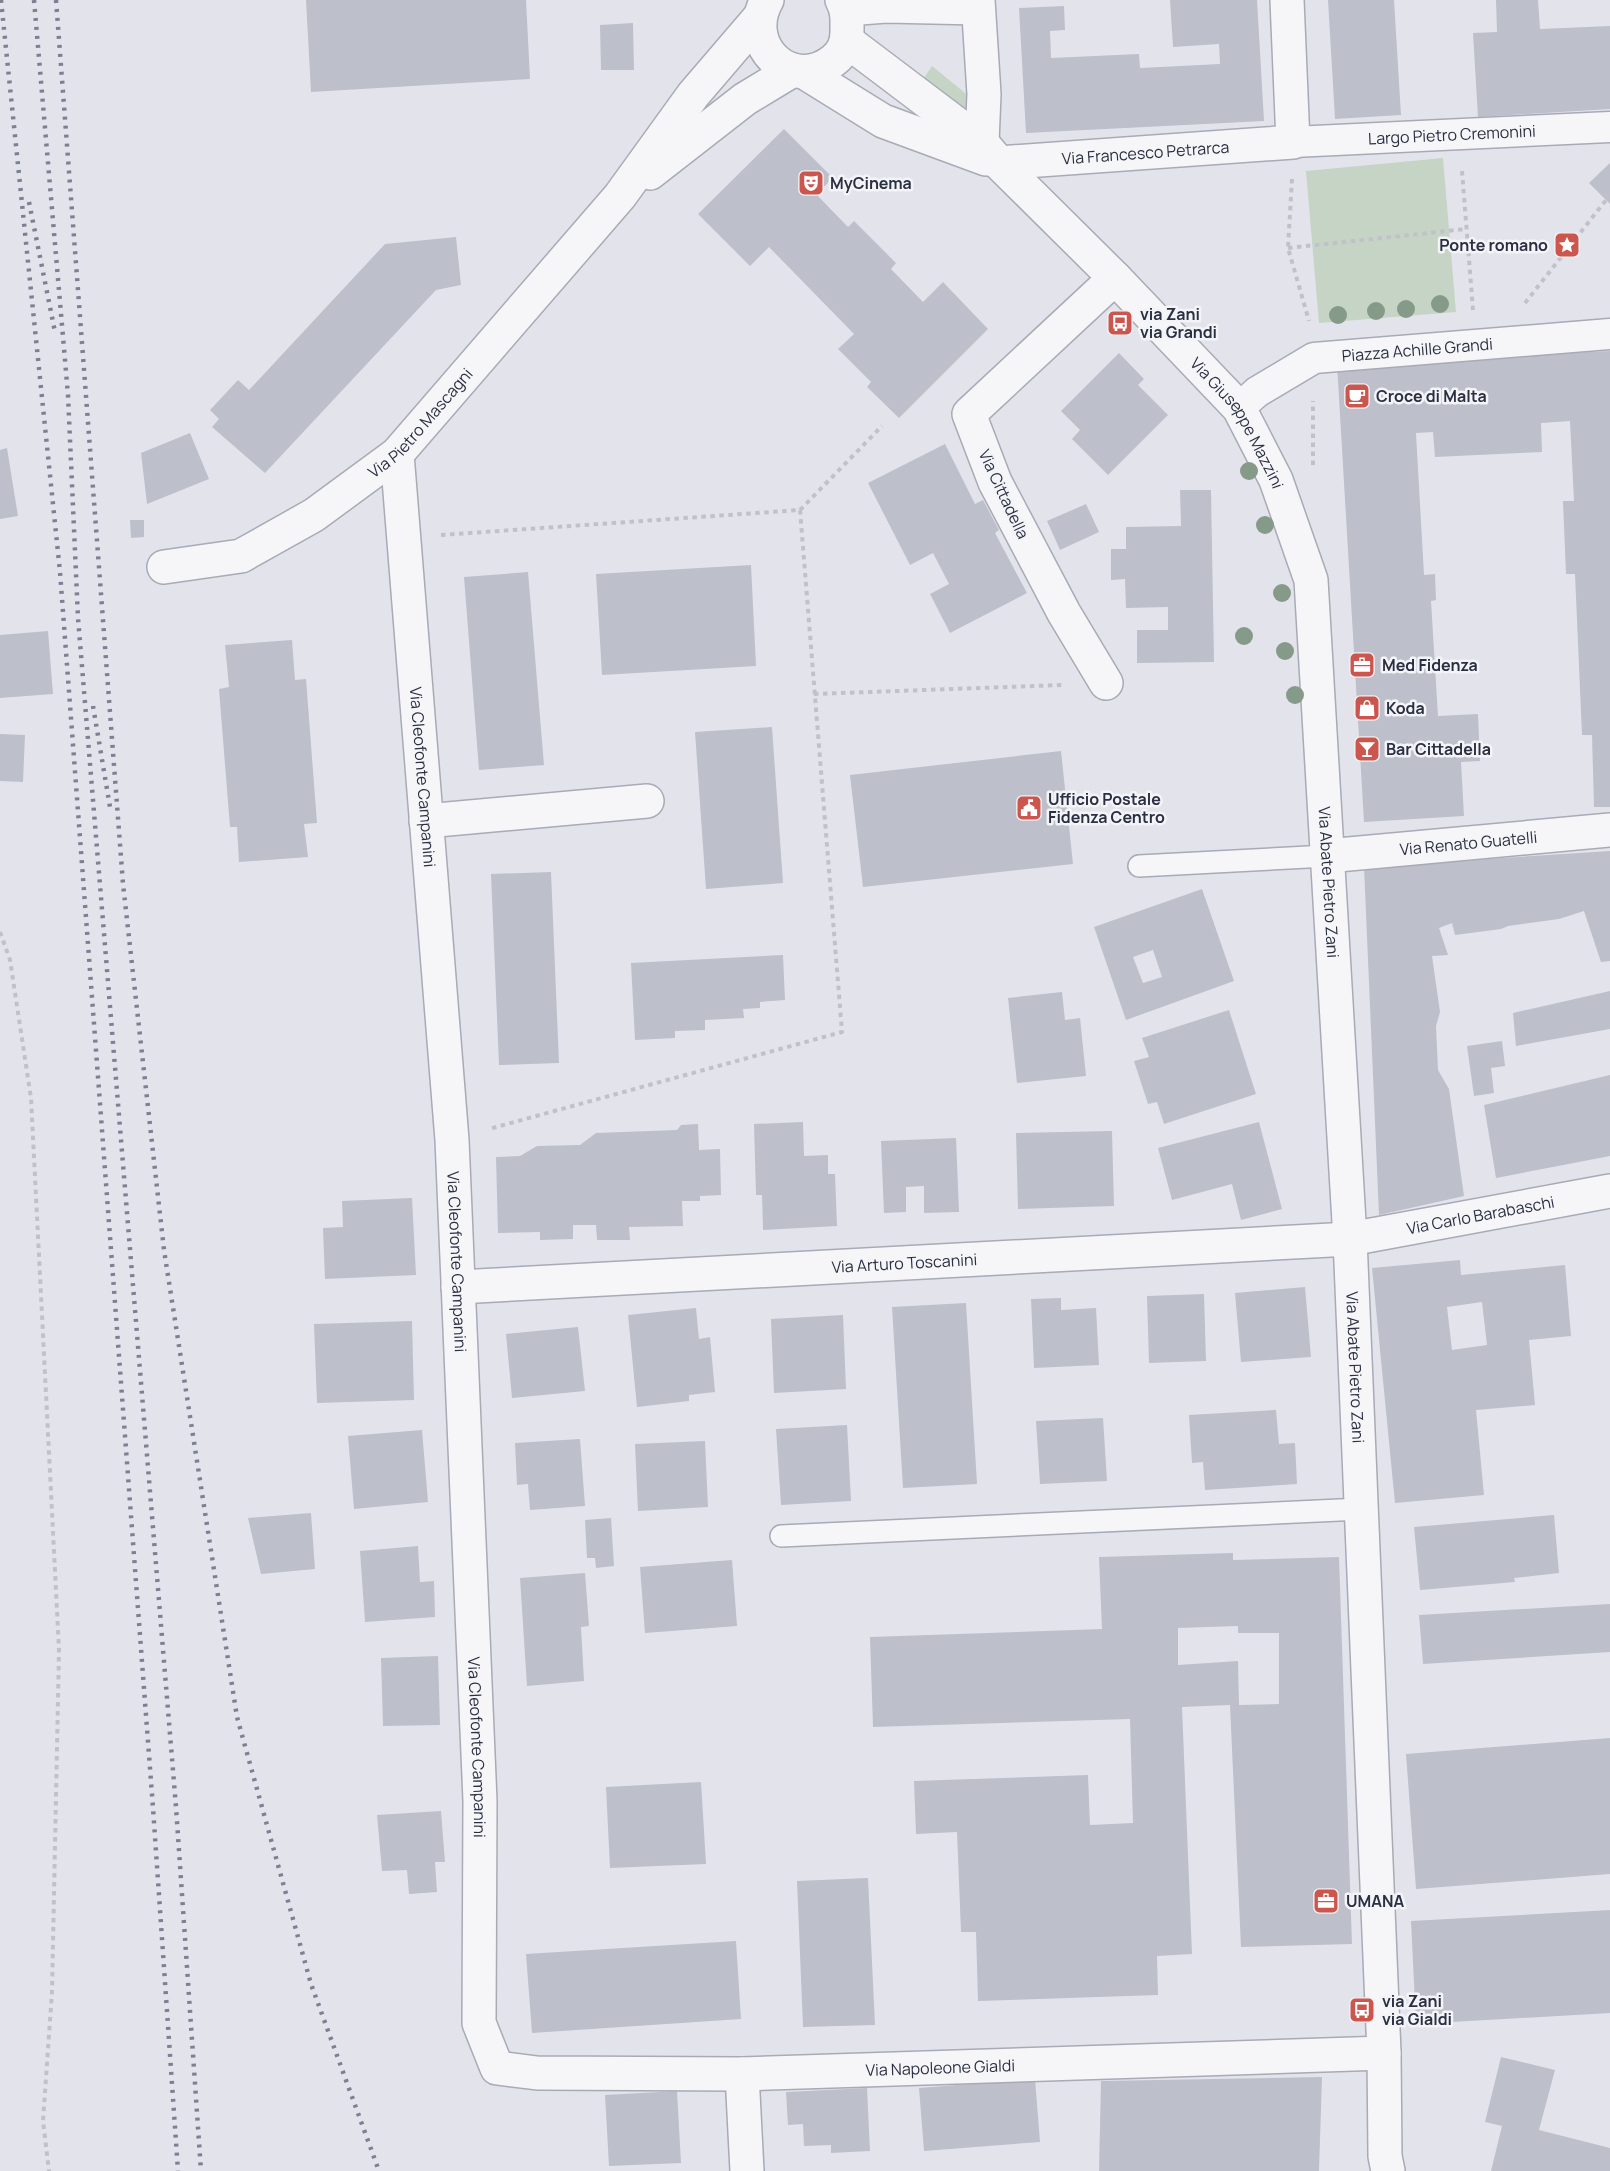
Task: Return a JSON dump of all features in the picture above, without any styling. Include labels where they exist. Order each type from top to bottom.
[{"type":"street","points":[[1287,0],[1293,142]]},
{"type":"street","points":[[848,41],[844,4],[886,6],[978,4],[990,153]]},
{"type":"street","name":"Via Giuseppe Mazzini","points":[[761,7],[759,29],[764,47],[778,63],[798,71],[883,121],[990,153]]},
{"type":"street","name":"Via Pietro Mascagni","points":[[164,567],[241,556],[314,514],[396,454],[620,196],[693,95],[761,7]]},
{"type":"street","name":"Via Giuseppe Mazzini","points":[[848,41],[990,153],[1115,278],[1239,408],[1276,480],[1311,580]]},
{"type":"street","name":"Via Pietro Mascagni","points":[[620,196],[745,99],[798,71],[819,69],[828,65],[837,58],[848,41]]},
{"type":"street","name":"Largo Pietro Cremonini","points":[[1293,142],[1610,127]]},
{"type":"street","name":"Via Francesco Petrarca","points":[[990,153],[1293,142]]},
{"type":"street","name":"Via Cittadella","points":[[1106,683],[1064,613],[995,482],[969,414],[1115,278]]},
{"type":"street","name":"Piazza Achille Grandi","points":[[1239,408],[1257,392],[1314,358],[1610,334]]},
{"type":"street","name":"Via Cleofonte Campanini","points":[[396,454],[405,538],[452,1140],[480,1801],[479,2023],[497,2068]]},
{"type":"street","name":"Via Abate Pietro Zani","points":[[1311,580],[1350,1239],[1384,2053],[1385,2166]]},
{"type":"street","points":[[426,820],[646,801]]},
{"type":"street","name":"Via Renato Guatelli","points":[[1327,856],[1610,830]]},
{"type":"street","name":"Via Carlo Barabaschi","points":[[1350,1239],[1610,1191]]},
{"type":"street","name":"Via Arturo Toscanini","points":[[458,1287],[1350,1239]]},
{"type":"street","name":"Via Napoleone Gialdi","points":[[497,2068],[537,2073],[742,2074],[1384,2053]]},
{"type":"street","points":[[742,2074],[747,2171]]},
{"type":"lane","points":[[1139,866],[1327,856]]},
{"type":"lane","points":[[781,1536],[1361,1509]]},
{"type":"path","points":[[1459,133],[1476,344]]},
{"type":"path","points":[[1293,142],[1288,248],[1309,322],[1314,358]]},
{"type":"path","points":[[1528,301],[1606,200]]},
{"type":"path","points":[[1288,248],[1466,229]]},
{"type":"path","points":[[405,538],[800,510],[882,426]]},
{"type":"path","points":[[452,1140],[842,1032],[800,510]]},
{"type":"path","points":[[814,694],[1106,683]]},
{"type":"path","points":[[0,932],[10,960],[31,1098],[59,1650],[52,1992],[43,2121],[50,2171]]},
{"type":"green space","points":[[932,66],[970,97],[972,120],[922,81]]},
{"type":"green space","points":[[1443,158],[1456,312],[1319,323],[1306,171]]},
{"type":"building","points":[[306,0],[526,0],[530,79],[311,92]]},
{"type":"building","points":[[1170,0],[1257,0],[1264,121],[1026,133],[1019,8],[1064,6],[1065,30],[1050,31],[1051,58],[1139,54],[1140,68],[1220,64],[1219,44],[1173,47]]},
{"type":"building","points":[[1328,0],[1394,0],[1401,115],[1335,119]]},
{"type":"building","points":[[1496,0],[1538,0],[1540,29],[1610,26],[1610,109],[1478,117],[1473,33],[1497,32]]},
{"type":"building","points":[[633,23],[634,70],[601,70],[600,25]]},
{"type":"building","points":[[784,129],[833,178],[816,194],[848,227],[854,221],[896,263],[891,269],[923,302],[943,282],[988,329],[899,418],[867,387],[871,382],[838,349],[854,334],[769,247],[750,266],[698,214]]},
{"type":"building","points":[[1610,163],[1610,204],[1589,183]]},
{"type":"building","points":[[456,237],[461,285],[436,290],[265,473],[212,427],[219,419],[210,410],[238,380],[249,390],[385,244]]},
{"type":"building","points":[[1610,351],[1610,807],[1594,807],[1592,735],[1582,735],[1575,574],[1566,574],[1563,501],[1574,501],[1570,421],[1541,423],[1542,452],[1435,457],[1433,432],[1416,433],[1424,575],[1435,574],[1436,600],[1431,601],[1438,716],[1478,714],[1480,761],[1461,762],[1464,816],[1364,822],[1337,364]]},
{"type":"building","points":[[1119,353],[1144,379],[1138,385],[1168,415],[1108,475],[1072,439],[1080,430],[1061,411]]},
{"type":"building","points":[[190,433],[209,479],[147,504],[141,453]]},
{"type":"building","points":[[945,444],[975,504],[983,500],[999,530],[995,533],[1027,593],[950,633],[930,594],[949,584],[933,553],[910,565],[868,483]]},
{"type":"building","points":[[7,448],[18,516],[0,519],[0,450]]},
{"type":"building","points":[[1180,490],[1211,490],[1214,662],[1137,663],[1137,630],[1168,630],[1168,607],[1126,608],[1125,579],[1111,580],[1111,549],[1126,549],[1126,527],[1181,526]]},
{"type":"building","points":[[1086,504],[1099,532],[1060,550],[1047,521]]},
{"type":"building","points":[[130,520],[144,520],[144,537],[131,538]]},
{"type":"building","points":[[751,565],[756,666],[602,675],[596,574]]},
{"type":"building","points":[[528,572],[544,765],[479,770],[464,577]]},
{"type":"building","points":[[48,631],[53,694],[0,698],[0,635]]},
{"type":"building","points":[[292,640],[295,680],[306,679],[317,823],[304,824],[308,857],[239,862],[237,827],[230,827],[219,689],[229,687],[225,645]]},
{"type":"building","points":[[772,727],[783,883],[706,889],[695,732]]},
{"type":"building","points":[[0,734],[25,735],[23,782],[0,781]]},
{"type":"building","points":[[1061,751],[1073,864],[863,887],[850,775]]},
{"type":"building","points":[[1610,851],[1610,961],[1601,962],[1584,911],[1559,919],[1455,935],[1452,923],[1439,928],[1448,955],[1432,956],[1440,1012],[1436,1026],[1438,1070],[1449,1089],[1464,1196],[1379,1215],[1364,867]]},
{"type":"building","points":[[551,872],[559,1063],[499,1065],[491,874]]},
{"type":"building","points":[[1202,889],[1234,981],[1126,1020],[1094,927]],"holes":[[[1153,950],[1162,977],[1143,983],[1133,957]]]},
{"type":"building","points":[[783,955],[785,1000],[760,1002],[760,1008],[743,1009],[744,1018],[705,1020],[705,1030],[675,1031],[675,1038],[635,1040],[631,963]]},
{"type":"building","points":[[1610,991],[1610,1029],[1516,1046],[1513,1013]]},
{"type":"building","points":[[1062,992],[1065,1020],[1080,1018],[1086,1076],[1017,1083],[1008,998]]},
{"type":"building","points":[[1229,1010],[1256,1094],[1164,1124],[1157,1102],[1148,1104],[1134,1061],[1149,1057],[1142,1038]]},
{"type":"building","points":[[1502,1041],[1505,1066],[1491,1068],[1494,1093],[1474,1096],[1467,1046]]},
{"type":"building","points":[[1610,1075],[1610,1156],[1496,1178],[1484,1105]]},
{"type":"building","points":[[803,1122],[804,1156],[828,1155],[828,1174],[835,1174],[837,1226],[763,1230],[762,1195],[756,1195],[754,1124]]},
{"type":"building","points":[[1259,1122],[1282,1209],[1241,1220],[1232,1184],[1172,1200],[1158,1148]]},
{"type":"building","points":[[698,1124],[699,1150],[720,1149],[721,1195],[700,1196],[700,1201],[682,1201],[683,1226],[629,1227],[630,1240],[597,1240],[596,1225],[573,1225],[573,1239],[540,1240],[540,1232],[498,1233],[496,1157],[520,1156],[537,1146],[580,1145],[596,1133],[677,1130],[681,1125]]},
{"type":"building","points":[[1112,1131],[1114,1206],[1018,1209],[1016,1133]]},
{"type":"building","points":[[956,1138],[959,1212],[924,1213],[924,1186],[906,1187],[906,1212],[884,1213],[881,1141]]},
{"type":"building","points":[[412,1198],[416,1275],[325,1279],[323,1228],[343,1227],[342,1201]]},
{"type":"building","points":[[1460,1260],[1461,1275],[1565,1265],[1571,1336],[1529,1340],[1535,1405],[1476,1410],[1484,1495],[1395,1503],[1372,1268]],"holes":[[[1482,1302],[1487,1345],[1452,1350],[1447,1307]]]},
{"type":"building","points":[[1305,1287],[1311,1357],[1241,1362],[1235,1293]]},
{"type":"building","points":[[1204,1294],[1206,1361],[1149,1363],[1147,1296]]},
{"type":"building","points":[[1061,1298],[1061,1310],[1096,1308],[1099,1365],[1034,1368],[1031,1299]]},
{"type":"building","points":[[966,1303],[977,1484],[903,1488],[892,1307]]},
{"type":"building","points":[[696,1308],[699,1339],[710,1337],[715,1392],[689,1395],[689,1401],[637,1407],[628,1315]]},
{"type":"building","points":[[843,1315],[846,1389],[774,1393],[771,1319]]},
{"type":"building","points":[[412,1321],[414,1400],[317,1403],[314,1324]]},
{"type":"building","points":[[578,1327],[585,1391],[512,1398],[506,1334]]},
{"type":"building","points":[[1276,1410],[1279,1444],[1295,1443],[1297,1484],[1205,1490],[1203,1462],[1192,1463],[1189,1415]]},
{"type":"building","points":[[1103,1418],[1107,1481],[1040,1484],[1036,1421]]},
{"type":"building","points":[[847,1425],[851,1501],[781,1505],[776,1429]]},
{"type":"building","points":[[422,1430],[428,1502],[354,1509],[348,1436]]},
{"type":"building","points":[[580,1439],[585,1506],[530,1510],[528,1484],[517,1485],[515,1443]]},
{"type":"building","points":[[705,1441],[708,1507],[638,1511],[635,1444]]},
{"type":"building","points":[[311,1513],[315,1569],[261,1574],[248,1518]]},
{"type":"building","points":[[1554,1515],[1559,1573],[1514,1578],[1515,1582],[1420,1590],[1414,1527]]},
{"type":"building","points":[[611,1518],[614,1566],[596,1568],[595,1558],[587,1558],[585,1520]]},
{"type":"building","points":[[418,1546],[420,1582],[434,1581],[435,1617],[365,1622],[360,1551]]},
{"type":"building","points":[[1233,1553],[1233,1560],[1339,1557],[1352,1944],[1241,1947],[1230,1705],[1182,1707],[1192,1954],[1157,1956],[1158,1995],[978,2001],[976,1932],[961,1932],[957,1832],[916,1834],[914,1781],[1088,1775],[1090,1825],[1133,1823],[1130,1719],[873,1727],[870,1637],[1102,1629],[1099,1557]],"holes":[[[1238,1626],[1238,1633],[1279,1633],[1279,1704],[1239,1705],[1238,1661],[1178,1665],[1178,1628]]]},
{"type":"building","points":[[732,1560],[737,1626],[645,1633],[640,1567]]},
{"type":"building","points":[[585,1573],[589,1626],[581,1627],[584,1681],[527,1686],[520,1578]]},
{"type":"building","points":[[1610,1604],[1610,1652],[1423,1664],[1419,1615]]},
{"type":"building","points":[[438,1656],[440,1725],[383,1726],[381,1658]]},
{"type":"building","points":[[1610,1738],[1610,1874],[1416,1889],[1406,1754]]},
{"type":"building","points":[[701,1782],[706,1864],[610,1868],[606,1787]]},
{"type":"building","points":[[441,1811],[445,1862],[435,1862],[437,1892],[409,1894],[407,1870],[382,1871],[377,1815]]},
{"type":"building","points":[[868,1878],[875,2025],[803,2027],[797,1881]]},
{"type":"building","points":[[1610,1910],[1610,2013],[1416,2024],[1411,1921]]},
{"type":"building","points":[[736,1941],[741,2019],[532,2033],[526,1954]]},
{"type":"building","points":[[1501,2057],[1555,2070],[1539,2130],[1610,2148],[1610,2171],[1491,2171],[1502,2126],[1485,2122]]},
{"type":"building","points":[[1322,2077],[1319,2171],[1099,2171],[1101,2081]]},
{"type":"building","points":[[1035,2079],[1040,2142],[924,2151],[919,2088]]},
{"type":"building","points":[[867,2088],[870,2151],[831,2153],[831,2145],[804,2146],[803,2124],[788,2125],[786,2092]]},
{"type":"building","points":[[677,2091],[681,2163],[609,2166],[605,2095]]},
{"type":"railway","points":[[1,0],[60,572],[178,2171]]},
{"type":"railway","points":[[34,0],[68,395],[78,618],[176,1807],[201,2171]]},
{"type":"railway","points":[[56,0],[123,884],[164,1250],[237,1717],[311,1984],[379,2171]]},
{"type":"railway","points":[[29,202],[55,332]]},
{"type":"railway","points":[[93,706],[110,807]]},
{"type":"place","name":"MyCinema","points":[[811,183]]},
{"type":"place","name":"Ponte romano","points":[[1567,245]]},
{"type":"place","name":"via Zani via Grandi","points":[[1120,323]]},
{"type":"place","name":"Croce di Malta","points":[[1357,396]]},
{"type":"place","name":"Med Fidenza","points":[[1362,665]]},
{"type":"place","name":"Koda","points":[[1367,708]]},
{"type":"place","name":"Bar Cittadella","points":[[1367,749]]},
{"type":"place","name":"Ufficio Postale Fidenza Centro","points":[[1029,808]]},
{"type":"place","name":"UMANA","points":[[1326,1901]]},
{"type":"place","name":"via Zani via Gialdi","points":[[1362,2010]]}]
